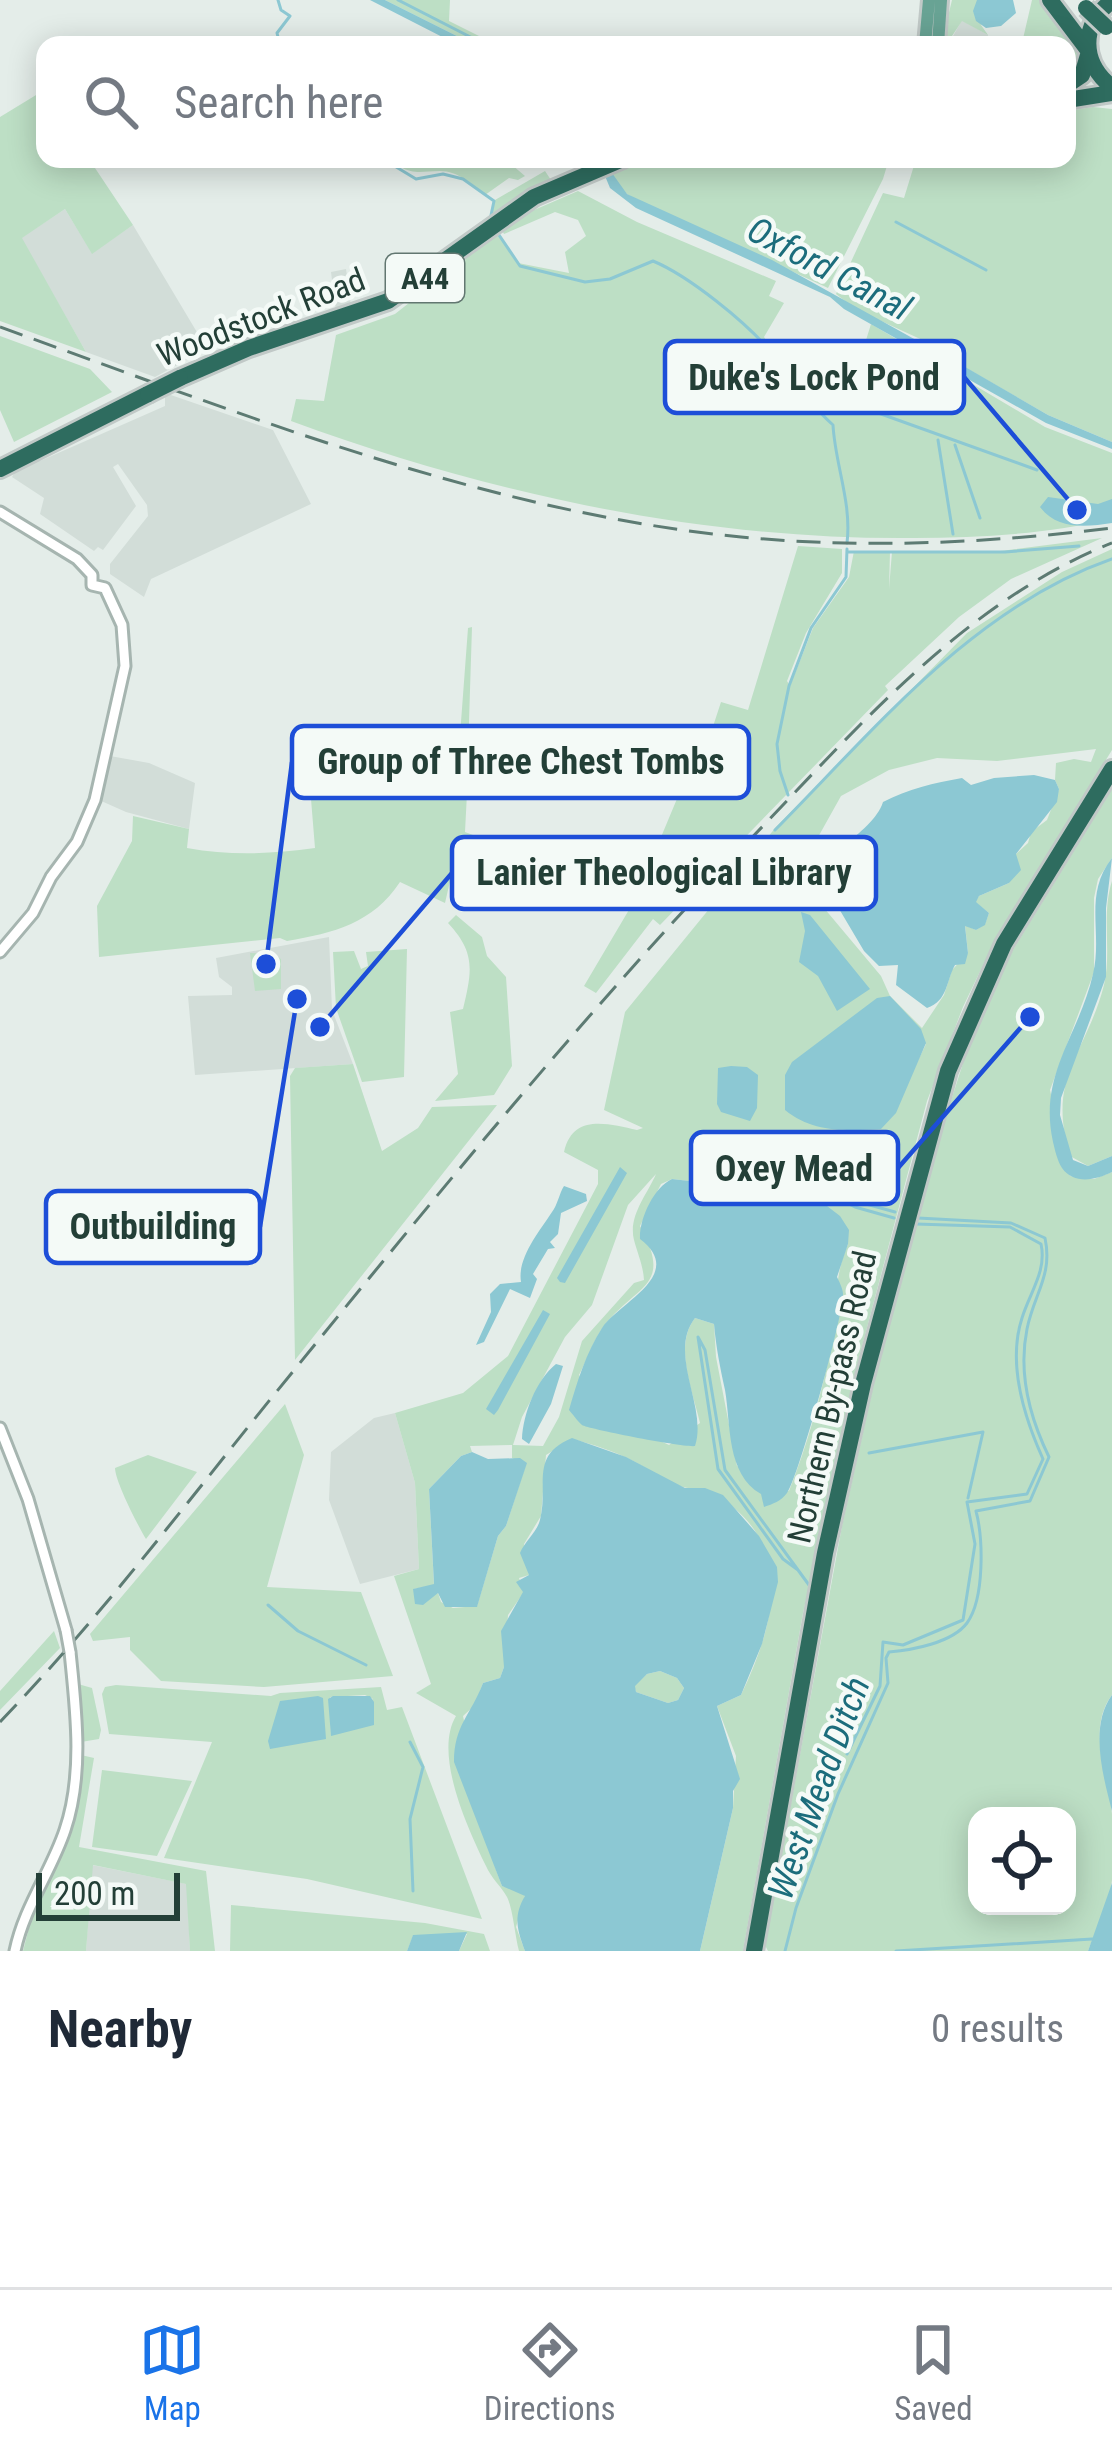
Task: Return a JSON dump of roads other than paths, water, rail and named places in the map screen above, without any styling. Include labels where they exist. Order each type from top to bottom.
[{"type":"highway","points":[[1050,0],[1112,93]]},
{"type":"highway","points":[[1085,2],[1110,20]]},
{"type":"highway","points":[[1076,85],[1092,23],[1110,20]]},
{"type":"highway","points":[[1076,95],[1112,93]]},
{"type":"highway","name":"Woodstock Road","points":[[0,469],[249,348],[388,301],[520,206],[601,168]]},
{"type":"highway","name":"Northern By-pass Road","points":[[756,1945],[825,1553],[863,1384],[948,1071],[1004,944],[1112,769]]},
{"type":"main road","points":[[926,36],[928,0]]},
{"type":"main road","points":[[939,36],[941,0]]},
{"type":"street","points":[[0,512],[77,560],[92,575],[101,576],[100,585],[118,612],[125,652],[91,814],[28,920],[0,952]]},
{"type":"street","points":[[0,1428],[28,1499],[66,1630],[76,1754],[65,1831],[27,1911],[15,1951]]},
{"type":"water","points":[[370,0],[385,0],[457,36],[440,36]]},
{"type":"water","points":[[977,0],[1013,0],[1016,13],[1001,26],[986,28],[976,21]]},
{"type":"water","points":[[602,168],[608,168],[627,194],[772,260],[916,340],[936,341],[941,353],[1048,415],[1112,442],[1112,449],[1046,423],[830,297],[636,208],[610,188]]},
{"type":"water","points":[[1048,497],[1098,504],[1112,499],[1112,523],[1082,526],[1055,520],[1040,507]]},
{"type":"water","points":[[1034,775],[1055,780],[1057,802],[1016,854],[1021,870],[1009,883],[979,896],[976,902],[989,913],[985,925],[976,930],[965,926],[965,964],[955,965],[943,996],[927,1008],[896,985],[898,965],[879,966],[864,951],[835,902],[814,898],[818,872],[892,797],[962,778],[971,785]]},
{"type":"water","points":[[1112,858],[1106,977],[1061,1098],[1060,1115],[1073,1160],[1088,1166],[1112,1156],[1112,1172],[1079,1179],[1067,1173],[1057,1158],[1051,1096],[1093,974],[1098,886]]},
{"type":"water","points":[[801,912],[810,915],[870,989],[837,1011],[818,976],[799,962],[805,931]]},
{"type":"water","points":[[890,996],[921,1029],[926,1043],[896,1113],[881,1129],[843,1130],[818,1127],[785,1110],[785,1075],[792,1062],[877,998]]},
{"type":"water","points":[[747,1067],[758,1075],[757,1108],[750,1121],[721,1112],[717,1104],[718,1068]]},
{"type":"water","points":[[620,1167],[627,1173],[565,1283],[560,1282],[557,1278]]},
{"type":"water","points":[[672,1179],[742,1187],[785,1186],[827,1206],[849,1230],[837,1277],[843,1292],[841,1307],[810,1429],[787,1493],[764,1507],[761,1494],[741,1474],[732,1447],[714,1324],[695,1318],[687,1332],[686,1364],[697,1415],[695,1446],[588,1427],[569,1410],[602,1328],[653,1276],[653,1252],[640,1239],[640,1231],[654,1196]]},
{"type":"water","points":[[564,1186],[586,1194],[587,1201],[561,1213],[558,1234],[550,1242],[555,1248],[548,1249],[533,1274],[537,1279],[530,1298],[510,1289],[484,1342],[476,1345],[491,1312],[490,1294],[500,1284],[521,1282],[526,1255]]},
{"type":"water","points":[[543,1310],[550,1314],[494,1415],[486,1409]]},
{"type":"water","points":[[556,1364],[563,1366],[551,1404],[529,1444],[522,1439],[528,1409],[542,1379]]},
{"type":"water","points":[[572,1438],[626,1457],[685,1488],[705,1488],[723,1495],[759,1536],[777,1567],[778,1582],[762,1644],[741,1695],[717,1706],[740,1779],[733,1791],[700,1951],[525,1951],[518,1923],[525,1896],[502,1886],[454,1762],[460,1729],[483,1683],[500,1678],[504,1667],[501,1631],[523,1592],[516,1582],[529,1575],[520,1553],[538,1524],[545,1462]],"holes":[[[660,1671],[677,1678],[684,1688],[678,1700],[668,1703],[636,1692],[635,1686],[647,1674]]]},
{"type":"water","points":[[472,1452],[488,1459],[520,1458],[527,1463],[477,1607],[445,1607],[438,1593],[423,1605],[415,1604],[413,1589],[434,1584],[429,1489],[461,1456]]},
{"type":"water","points":[[1112,1695],[1112,1811],[1100,1736]]},
{"type":"water","points":[[370,1696],[374,1725],[331,1736],[328,1699]]},
{"type":"water","points":[[323,1698],[326,1739],[270,1749],[280,1701]]},
{"type":"water","points":[[1112,1883],[1112,1951],[1088,1951]]},
{"type":"water","points":[[467,1932],[459,1951],[407,1951],[413,1935]]},
{"type":"waterway","points":[[278,0],[290,16],[278,36]]},
{"type":"waterway","points":[[398,0],[468,36]]},
{"type":"waterway","points":[[398,168],[416,179],[443,174],[463,179],[494,201],[490,220]]},
{"type":"waterway","points":[[896,222],[986,270]]},
{"type":"waterway","points":[[497,232],[520,266],[585,282],[610,279],[653,261],[732,314],[833,425],[847,543]]},
{"type":"waterway","points":[[856,405],[1037,470]]},
{"type":"waterway","points":[[938,440],[953,534]]},
{"type":"waterway","points":[[955,445],[980,518]]},
{"type":"waterway","points":[[848,552],[1005,552],[1079,546]]},
{"type":"waterway","points":[[788,795],[777,744],[789,686],[811,628],[846,577],[847,549]]},
{"type":"waterway","points":[[775,830],[889,713],[971,639],[1062,580],[1112,559]]},
{"type":"waterway","points":[[708,1160],[777,1160],[859,1202],[895,1212]]},
{"type":"waterway","points":[[707,1168],[769,1164],[855,1207],[894,1218]]},
{"type":"waterway","name":"West Mead Ditch","points":[[785,1951],[838,1794],[888,1683],[889,1652],[942,1640],[967,1623],[980,1584],[976,1511],[1030,1501],[1049,1457],[1031,1411],[1024,1362],[1027,1329],[1047,1263],[1045,1238],[1011,1223],[918,1218]]},
{"type":"waterway","name":"West Mead Ditch","points":[[847,1754],[880,1686],[883,1642],[903,1645],[963,1620],[975,1544],[967,1502],[1027,1494],[1043,1459],[1024,1408],[1016,1354],[1022,1318],[1040,1272],[1041,1244],[1010,1227],[916,1224]]},
{"type":"waterway","points":[[798,1570],[783,1559],[718,1469],[698,1337],[705,1350],[725,1470],[809,1585]]},
{"type":"waterway","points":[[869,1453],[983,1432],[968,1498]]},
{"type":"waterway","points":[[268,1605],[298,1631],[366,1665]]},
{"type":"waterway","points":[[410,1742],[423,1767],[410,1819],[413,1891]]},
{"type":"waterway","points":[[896,1951],[1092,1939]]},
{"type":"railway","points":[[0,327],[364,455],[551,506],[646,524],[788,541],[881,543],[973,541],[1112,528]]},
{"type":"railway","points":[[0,1722],[106,1603],[512,1106],[763,826],[882,704],[967,629],[1012,596],[1112,543]]},
{"type":"place","name":"Duke's Lock Pond","points":[[1077,510]]},
{"type":"place","name":"Group of Three Chest Tombs","points":[[266,964]]},
{"type":"place","name":"Outbuilding","points":[[297,999]]},
{"type":"place","name":"Oxey Mead","points":[[1030,1017]]},
{"type":"place","name":"Lanier Theological Library","points":[[320,1027]]},
{"type":"water label","name":"Oxford Canal","points":[[829,269]]}]
